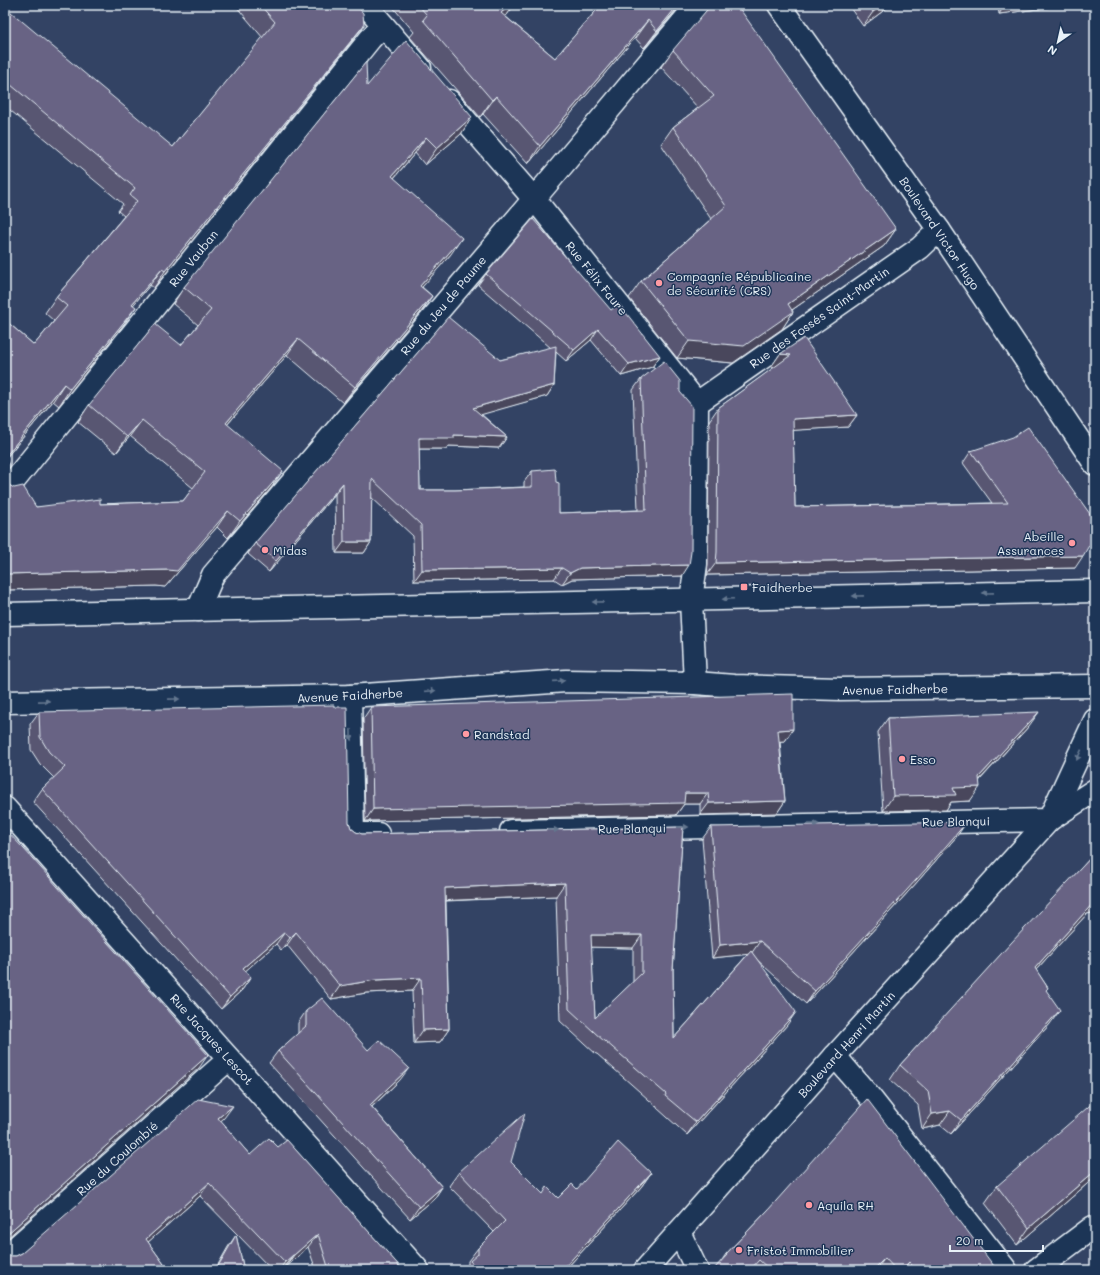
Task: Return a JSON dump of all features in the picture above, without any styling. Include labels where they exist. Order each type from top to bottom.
[{"type":"street","name":"Rue Félix Faure","points":[[366,5],[534,199],[697,402]]},
{"type":"street","name":"Rue du Jeu de Paume","points":[[198,610],[213,575],[534,199],[696,5]]},
{"type":"street","name":"Boulevard Victor Hugo","points":[[779,5],[940,230],[1088,448],[1095,464]]},
{"type":"street","name":"Rue Vauban","points":[[5,492],[370,39],[383,25]]},
{"type":"street","name":"Rue des Fossés Saint-Martin","points":[[697,402],[920,248],[940,230]]},
{"type":"street","points":[[695,683],[691,600],[696,564],[697,402]]},
{"type":"street","points":[[5,614],[1095,591]]},
{"type":"street","name":"Avenue Faidherbe","points":[[5,702],[350,696],[566,681],[695,683],[734,686],[840,689],[1095,686]]},
{"type":"street","points":[[350,696],[353,834],[401,833]]},
{"type":"street","name":"Boulevard Henri Martin","points":[[1049,820],[1095,720]]},
{"type":"street","name":"Boulevard Henri Martin","points":[[645,1270],[835,1056],[1049,820],[1095,790]]},
{"type":"street","name":"Rue Jacques Lescot","points":[[5,808],[418,1270]]},
{"type":"street","name":"Rue Blanqui","points":[[489,831],[1049,820]]},
{"type":"street","points":[[835,1056],[869,1096],[1006,1270]]},
{"type":"street","name":"Rue du Coulombié","points":[[5,1257],[229,1059]]},
{"type":"street","points":[[1036,1270],[1093,1228]]},
{"type":"street","points":[[679,1232],[696,1270]]},
{"type":"building","points":[[260,5],[356,5],[363,13],[364,25],[165,271],[162,269],[132,304],[136,307],[70,389],[64,384],[5,457],[5,320],[34,345],[67,306],[56,297],[137,201],[130,195],[135,188],[5,80],[5,19],[11,12],[173,147],[275,22]]},
{"type":"building","points":[[418,5],[510,5],[501,13],[555,58],[601,5],[678,5],[657,31],[648,20],[540,146],[496,96],[492,100],[423,20],[427,15]]},
{"type":"building","points":[[711,5],[737,5],[896,229],[788,304],[793,312],[744,346],[689,341],[641,281],[726,206],[673,127],[714,96],[673,50]]},
{"type":"building","points":[[868,5],[882,5],[873,12]]},
{"type":"building","points":[[406,40],[472,117],[437,148],[426,137],[392,176],[462,238],[420,286],[432,296],[355,387],[298,339],[226,423],[283,471],[240,521],[228,511],[177,571],[5,574],[5,480],[14,488],[23,486],[36,507],[100,499],[100,504],[183,501],[205,472],[142,420],[127,437],[89,405],[155,324],[181,345],[211,310],[184,287],[366,62],[367,86]]},
{"type":"building","points":[[533,219],[611,310],[619,304],[660,356],[629,364],[598,329],[574,350],[486,274]]},
{"type":"building","points":[[448,317],[500,360],[556,346],[554,385],[473,408],[507,437],[454,435],[454,438],[419,438],[420,490],[532,487],[532,471],[555,469],[556,482],[559,483],[559,513],[646,510],[641,379],[664,361],[680,381],[680,392],[692,406],[691,552],[689,565],[580,568],[570,573],[562,568],[422,570],[421,525],[372,479],[371,542],[344,542],[343,483],[276,561],[255,543]]},
{"type":"building","points":[[804,338],[857,415],[793,419],[795,507],[1008,503],[971,451],[1013,437],[1028,427],[1095,521],[1095,535],[1083,556],[716,563],[718,408],[791,355],[780,354]]},
{"type":"building","points":[[5,457],[9,465],[5,472]]},
{"type":"building","points":[[793,694],[793,729],[778,730],[785,801],[709,803],[708,793],[685,793],[684,803],[373,809],[371,707]]},
{"type":"building","points":[[334,705],[334,707],[347,707],[349,822],[351,828],[362,834],[683,827],[673,970],[674,1038],[751,951],[796,1012],[696,1122],[569,1009],[565,883],[445,888],[449,1029],[423,1030],[421,978],[375,980],[340,986],[296,932],[290,938],[285,932],[243,968],[251,977],[230,997],[42,789],[65,767],[49,752],[40,737],[39,712]],"holes":[[[591,935],[642,935],[642,973],[595,1018]]]},
{"type":"building","points":[[1039,712],[979,777],[980,787],[953,788],[956,795],[893,796],[888,718]]},
{"type":"building","points":[[966,823],[927,868],[815,991],[760,941],[720,945],[711,827]]},
{"type":"building","points":[[5,829],[208,1055],[5,1236]]},
{"type":"building","points":[[1095,853],[1095,901],[1035,968],[1048,988],[1046,990],[1060,1010],[961,1120],[950,1111],[932,1114],[928,1091],[900,1065]]},
{"type":"building","points":[[322,998],[368,1050],[379,1040],[409,1068],[370,1105],[442,1187],[419,1207],[278,1051],[306,1026],[306,1011]]},
{"type":"building","points":[[198,1099],[233,1106],[218,1118],[250,1155],[269,1138],[278,1147],[287,1140],[403,1270],[329,1270],[318,1234],[285,1262],[209,1183],[146,1239],[166,1267],[161,1270],[5,1270],[5,1253],[10,1256],[16,1256],[22,1253]]},
{"type":"building","points":[[867,1099],[997,1270],[917,1270],[909,1262],[901,1270],[896,1270],[885,1258],[873,1270],[770,1270],[759,1260],[750,1270],[713,1270],[727,1255],[726,1254],[768,1210]]},
{"type":"building","points":[[1095,1101],[1095,1171],[1029,1228],[997,1186]]},
{"type":"building","points":[[525,1113],[511,1162],[543,1194],[547,1187],[558,1198],[572,1184],[577,1189],[618,1142],[651,1173],[562,1270],[478,1270],[470,1261],[478,1254],[478,1248],[505,1221],[459,1172]]},
{"type":"building","points":[[236,1235],[244,1270],[218,1270],[217,1268]]},
{"type":"place","name":"Compagnie Républicaine de Sécurité (CRS)","points":[[659,283]]},
{"type":"place","name":"Abeille Assurances","points":[[1072,543]]},
{"type":"place","name":"Midas","points":[[265,550]]},
{"type":"place","name":"Faidherbe","points":[[744,587]]},
{"type":"place","name":"Randstad","points":[[466,734]]},
{"type":"place","name":"Esso","points":[[902,759]]},
{"type":"place","name":"Aquila RH","points":[[809,1205]]},
{"type":"place","name":"Fristot Immobilier","points":[[739,1250]]}]
